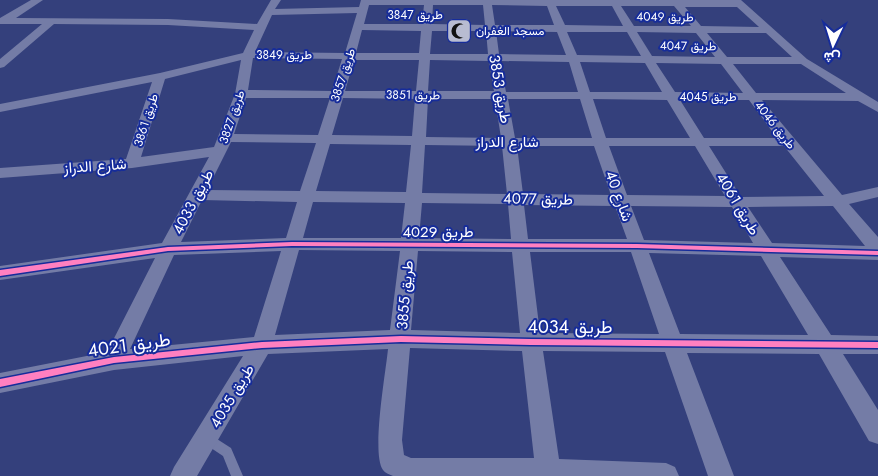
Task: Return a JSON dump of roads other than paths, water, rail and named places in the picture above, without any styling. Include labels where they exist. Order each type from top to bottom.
[{"type":"street","points":[[2,21],[38,0]]},
{"type":"street","name":"طريق 3827","points":[[223,144],[242,94],[248,56],[260,27],[276,0]]},
{"type":"street","points":[[270,12],[429,1],[738,2],[803,61],[878,108]]},
{"type":"street","name":"طريق 3855","points":[[429,1],[423,96],[390,440],[392,462],[409,471],[548,474]]},
{"type":"street","name":"طريق 3853","points":[[487,2],[494,57],[509,142],[548,474]]},
{"type":"street","name":"شارع 40","points":[[550,2],[572,58],[600,142],[720,476]]},
{"type":"street","name":"طريق 4061","points":[[614,2],[766,251],[826,344],[878,432]]},
{"type":"street","name":"طريق 4046","points":[[675,2],[878,251]]},
{"type":"street","name":"طريق 3857","points":[[323,140],[365,4]]},
{"type":"street","points":[[2,21],[168,22],[260,27]]},
{"type":"street","points":[[0,65],[52,21]]},
{"type":"street","name":"طريق 3847","points":[[359,27],[560,28]]},
{"type":"street","name":"طريق 4049","points":[[560,28],[769,30]]},
{"type":"street","name":"طريق 3849","points":[[0,108],[160,77],[248,56],[572,58]]},
{"type":"street","name":"طريق 4047","points":[[572,58],[803,61]]},
{"type":"street","name":"طريق 3861","points":[[132,163],[160,77]]},
{"type":"street","name":"طريق 3851","points":[[242,94],[585,96]]},
{"type":"street","name":"طريق 4045","points":[[585,96],[861,97]]},
{"type":"street","name":"شارع الدراز","points":[[0,173],[132,163],[223,144],[323,140],[788,142]]},
{"type":"street","name":"طريق 4035","points":[[183,476],[262,345],[323,140]]},
{"type":"street","name":"طريق 4033","points":[[114,360],[168,249],[223,144]]},
{"type":"street","name":"طريق 4077","points":[[197,196],[737,202],[839,201],[878,192]]},
{"type":"street","name":"طريق 4029","points":[[0,273],[168,249],[292,244],[637,246],[766,251],[878,251]]},
{"type":"street","name":"طريق 4034","points":[[262,345],[401,339],[878,345]]},
{"type":"street","name":"طريق 4021","points":[[0,383],[114,360],[262,345]]},
{"type":"street","points":[[548,474],[666,476]]},
{"type":"lane","points":[[206,438],[227,452],[238,476]]},
{"type":"place","name":"مسجد الغفران","points":[[459,31]]}]
